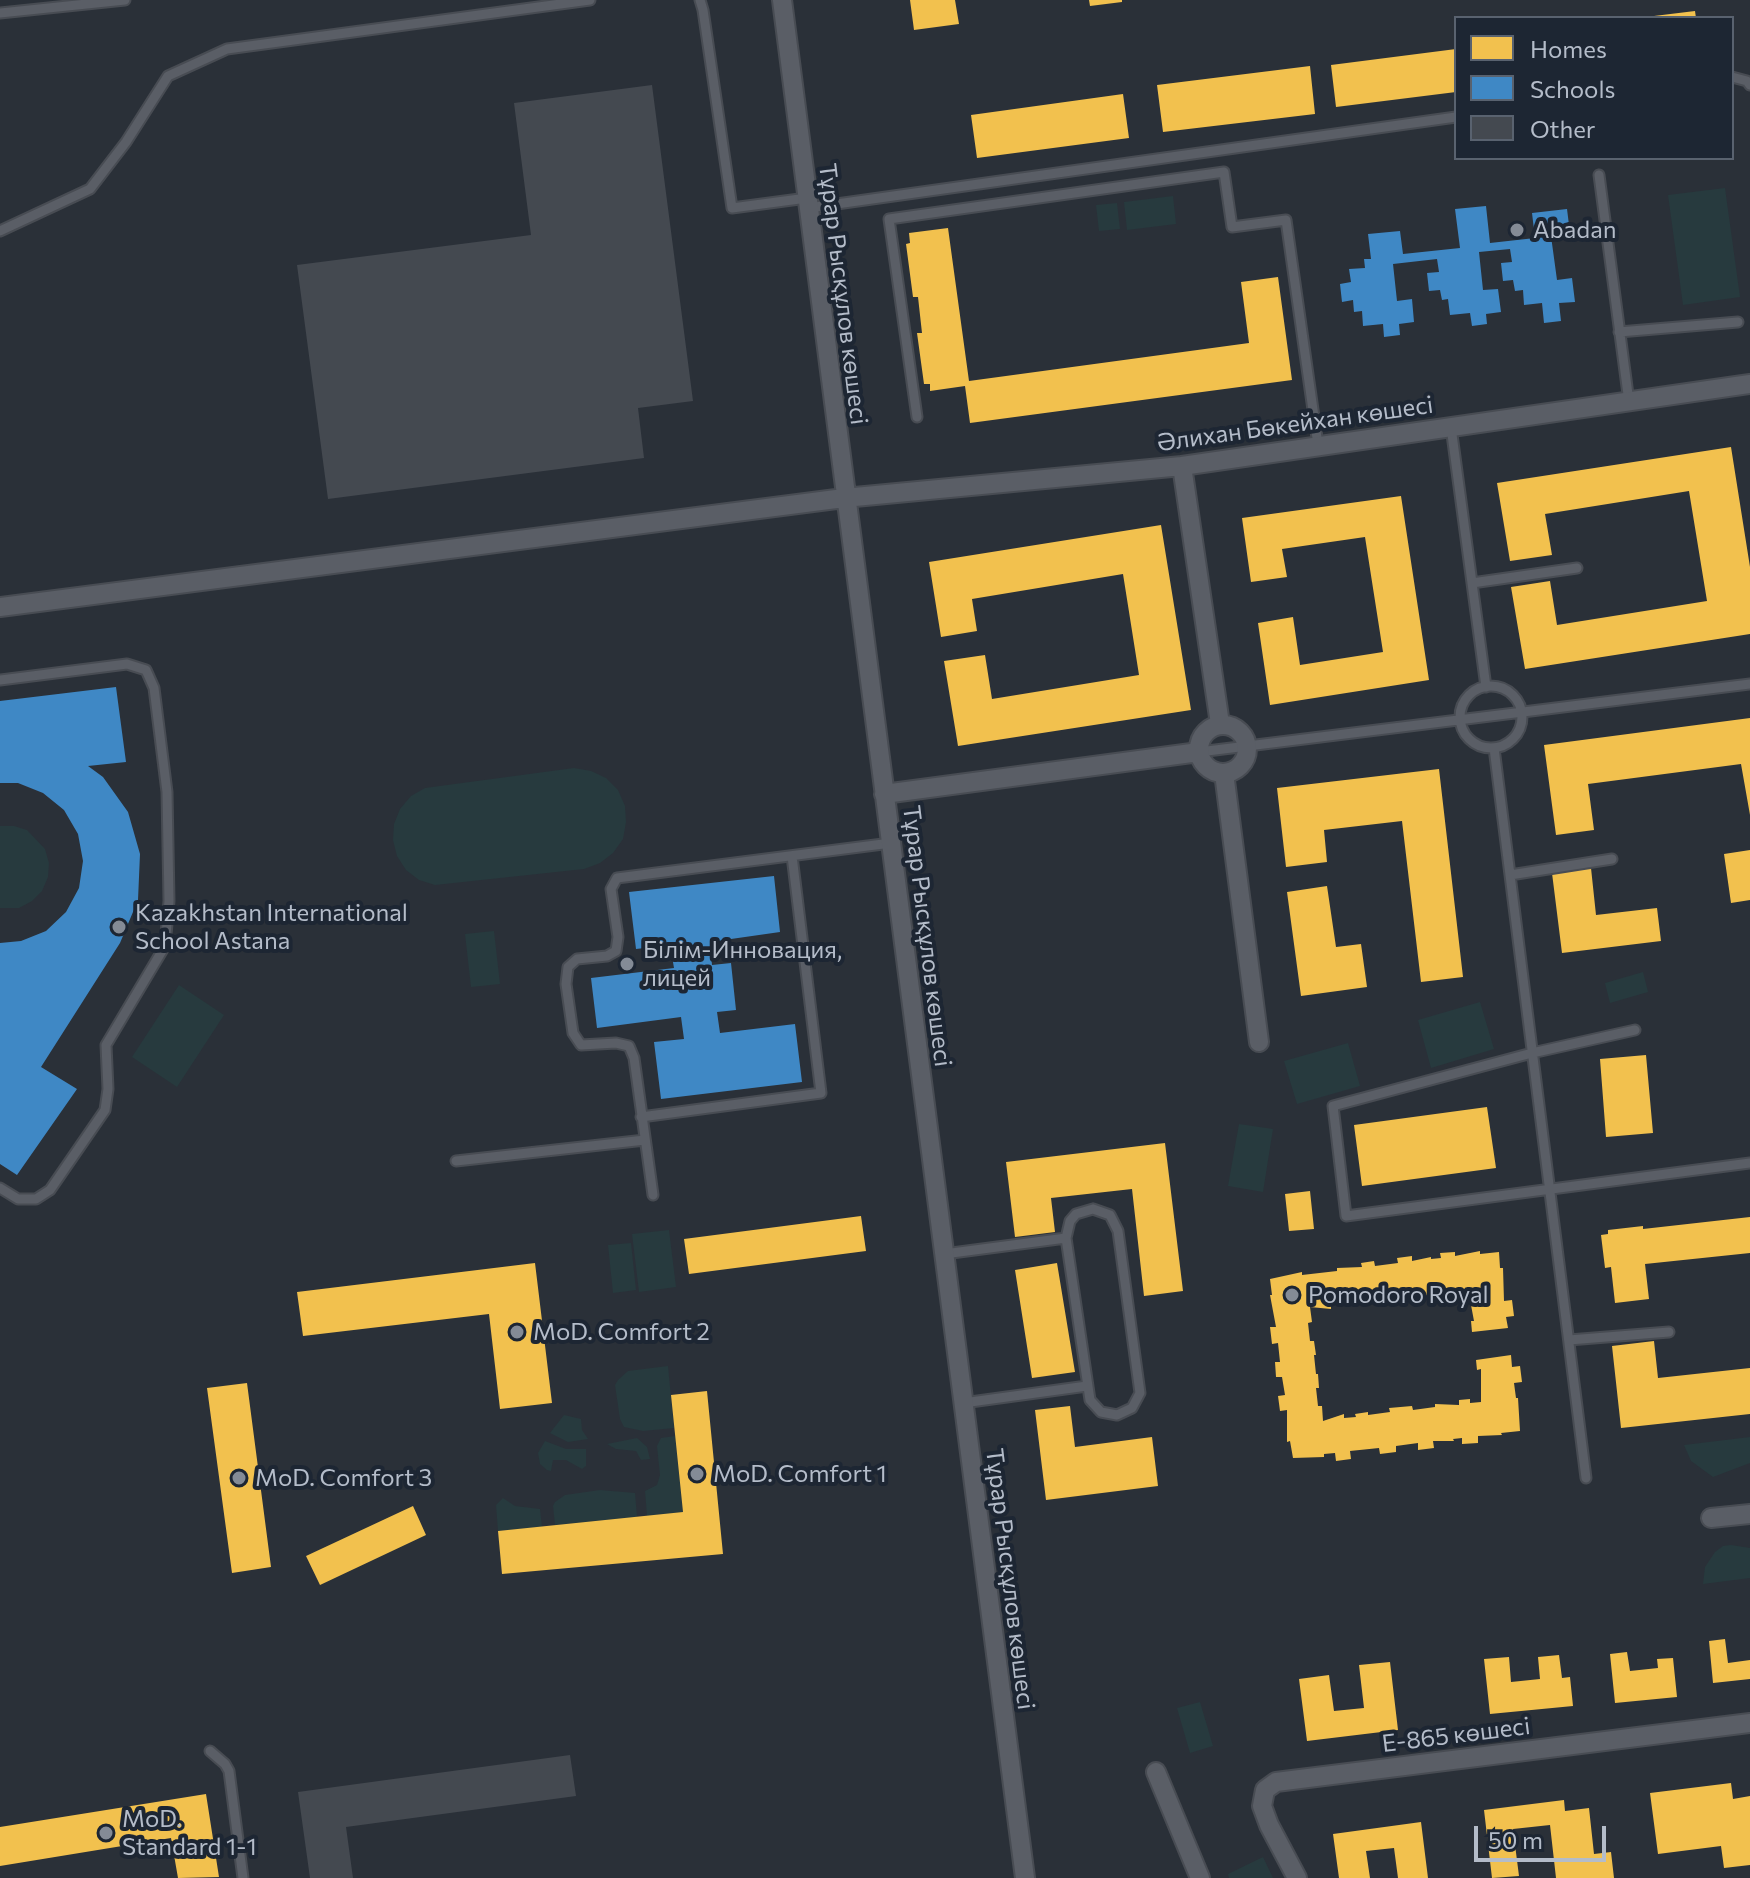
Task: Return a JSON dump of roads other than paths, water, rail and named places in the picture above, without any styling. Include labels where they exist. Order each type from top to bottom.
[{"type":"street","name":"Тұрар Рысқұлов көшесі","points":[[782,0],[844,498],[1025,1878]]},
{"type":"street","name":"Әлихан Бөкейхан көшесі","points":[[0,607],[844,498],[1182,466],[1750,384]]},
{"type":"street","points":[[1182,466],[1220,724]]},
{"type":"street","points":[[1220,724],[1236,728],[1246,739],[1248,747],[1244,762],[1231,772],[1224,773],[1210,769],[1199,752],[1202,737],[1213,726],[1220,724]]},
{"type":"street","points":[[884,794],[1199,752]]},
{"type":"street","points":[[1224,773],[1259,1042]]},
{"type":"street","points":[[1711,1518],[1750,1514]]},
{"type":"street","name":"Е-865 көшесі","points":[[1297,1878],[1262,1806],[1265,1790],[1276,1782],[1750,1723]]},
{"type":"street","points":[[1156,1772],[1200,1878]]},
{"type":"lane","points":[[0,13],[125,0]]},
{"type":"lane","points":[[0,231],[90,189],[126,142],[168,76],[227,49],[590,0]]},
{"type":"lane","points":[[700,0],[732,208],[808,203],[1454,117]]},
{"type":"lane","points":[[917,417],[889,219],[1224,172],[1232,227],[1286,220],[1318,445]]},
{"type":"lane","points":[[1599,175],[1629,403]]},
{"type":"lane","points":[[1619,332],[1738,322]]},
{"type":"lane","points":[[1451,427],[1486,687]]},
{"type":"lane","points":[[1472,583],[1577,568]]},
{"type":"lane","points":[[0,680],[127,664],[146,670],[154,688],[167,792],[169,901],[165,946],[106,1045],[108,1089],[105,1110],[50,1190],[36,1199],[18,1199],[0,1188]]},
{"type":"lane","points":[[1199,752],[1750,684]]},
{"type":"lane","points":[[1486,687],[1496,687],[1509,693],[1523,712],[1518,732],[1512,739],[1494,748],[1475,744],[1460,720],[1460,711],[1470,694],[1486,687]]},
{"type":"lane","points":[[1494,748],[1586,1478]]},
{"type":"lane","points":[[653,1195],[634,1058],[629,1046],[616,1043],[581,1045],[573,1033],[566,984],[568,967],[577,959],[607,956],[616,951],[618,937],[611,889],[617,878],[891,843]]},
{"type":"lane","points":[[641,1117],[821,1093],[792,856]]},
{"type":"lane","points":[[1510,875],[1612,859]]},
{"type":"lane","points":[[1635,1030],[1532,1053],[1333,1106],[1346,1216],[1750,1163]]},
{"type":"lane","points":[[456,1161],[645,1140]]},
{"type":"lane","points":[[1084,1210],[1102,1210],[1115,1222],[1140,1393],[1132,1408],[1125,1413],[1109,1415],[1094,1407],[1090,1400],[1066,1238],[1070,1221],[1084,1210]]},
{"type":"lane","points":[[944,1254],[1066,1238]]},
{"type":"lane","points":[[1569,1340],[1669,1332]]},
{"type":"lane","points":[[963,1403],[1087,1386]]},
{"type":"lane","points":[[210,1751],[229,1771],[243,1878]]},
{"type":"place","name":"Abadan","points":[[1517,230]]},
{"type":"place","name":"Kazakhstan International School Astana","points":[[119,927]]},
{"type":"place","name":"Білім-Инновация, лицей","points":[[627,964]]},
{"type":"place","name":"Pomodoro Royal","points":[[1292,1295]]},
{"type":"place","name":"МoD. Comfort 2","points":[[517,1332]]},
{"type":"place","name":"МoD. Comfort 1","points":[[697,1474]]},
{"type":"place","name":"МoD. Comfort 3","points":[[239,1478]]},
{"type":"place","name":"MoD. Standard 1-1","points":[[106,1833]]}]
